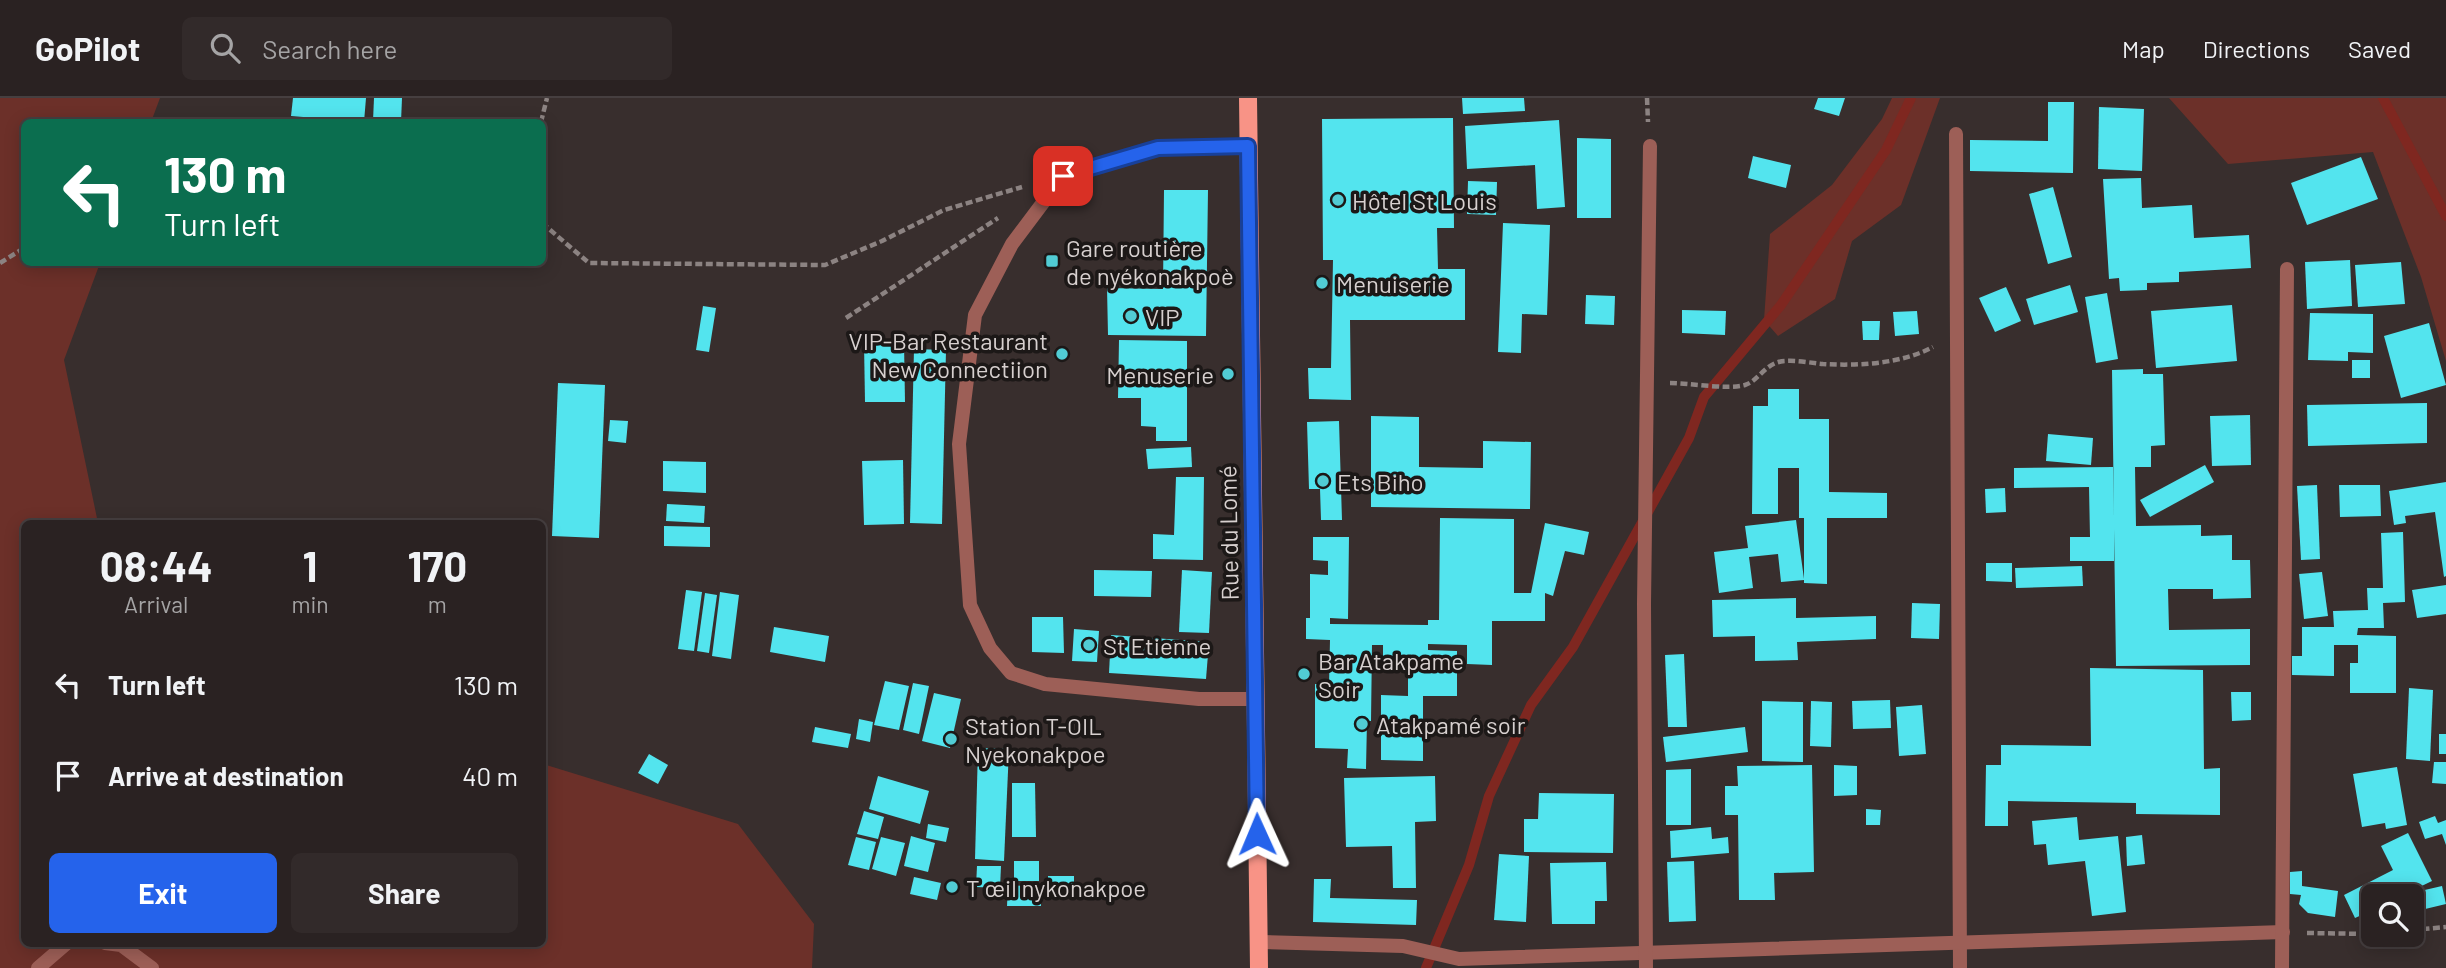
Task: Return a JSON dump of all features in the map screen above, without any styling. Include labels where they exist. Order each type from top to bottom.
[{"type":"main road","name":"Rue du Lomé","points":[[1248,98],[1259,968]]},
{"type":"street","points":[[1956,134],[1960,968]]},
{"type":"street","points":[[1248,146],[1158,148],[1063,176],[1012,244],[975,315],[959,444],[970,605],[990,648],[1011,673],[1045,684],[1199,699],[1255,699]]},
{"type":"street","points":[[1646,961],[1644,604],[1648,461],[1650,146]]},
{"type":"street","points":[[2282,968],[2287,269]]},
{"type":"street","points":[[1259,942],[1403,946],[1459,959],[1646,961],[1960,943],[2283,932]]},
{"type":"street","points":[[38,968],[62,947]]},
{"type":"street","points":[[124,947],[152,968]]},
{"type":"path","points":[[542,119],[547,98]]},
{"type":"path","points":[[546,226],[589,263],[825,265],[882,242],[944,210],[1063,176]]},
{"type":"path","points":[[846,318],[1006,213]]},
{"type":"path","points":[[0,262],[21,250]]},
{"type":"path","points":[[1702,383],[1726,388],[1748,384],[1765,367],[1784,360],[1862,365],[1893,360],[1927,351],[1958,330]]},
{"type":"path","points":[[2424,929],[2446,927]]},
{"type":"path","points":[[2283,932],[2361,934]]},
{"type":"shaded area","points":[[0,98],[160,98],[152,119],[21,119],[21,266],[99,266],[64,360],[97,520],[21,520],[21,947],[546,947],[546,765],[738,824],[814,924],[812,968],[0,968]]},
{"type":"shaded area","points":[[1892,98],[1940,98],[1901,205],[1852,241],[1835,299],[1778,336],[1764,320],[1770,234],[1832,185],[1882,119]]},
{"type":"shaded area","points":[[2169,98],[2446,98],[2446,361],[2421,277],[2373,152],[2228,164]]},
{"type":"building","points":[[293,98],[366,98],[364,119],[291,116]]},
{"type":"building","points":[[374,98],[402,98],[401,119],[373,119]]},
{"type":"building","points":[[1462,98],[1524,98],[1525,111],[1463,114]]},
{"type":"building","points":[[1818,98],[1845,98],[1839,116],[1814,109]]},
{"type":"building","points":[[2048,102],[2074,102],[2073,173],[1970,171],[1970,140],[2048,141]]},
{"type":"building","points":[[2099,107],[2144,109],[2142,171],[2098,169]]},
{"type":"building","points":[[1453,118],[1454,228],[1437,228],[1438,269],[1465,269],[1465,320],[1350,320],[1351,400],[1309,399],[1308,368],[1331,368],[1333,260],[1323,260],[1322,119]]},
{"type":"building","points":[[1559,120],[1565,207],[1537,209],[1535,165],[1467,169],[1465,126]]},
{"type":"building","points":[[1577,138],[1611,139],[1611,218],[1577,218]]},
{"type":"building","points":[[1753,156],[1791,165],[1786,188],[1748,178]]},
{"type":"building","points":[[2361,157],[2378,199],[2307,225],[2291,183]]},
{"type":"building","points":[[2141,178],[2142,208],[2192,205],[2194,238],[2249,235],[2251,268],[2179,272],[2179,282],[2147,283],[2147,290],[2120,291],[2119,278],[2109,279],[2103,179]]},
{"type":"building","points":[[1468,181],[1497,182],[1496,215],[1467,214]]},
{"type":"building","points":[[2053,187],[2072,257],[2048,264],[2029,194]]},
{"type":"building","points":[[1164,190],[1208,190],[1206,336],[1108,335],[1107,288],[1163,289]]},
{"type":"building","points":[[1503,223],[1550,225],[1547,315],[1522,314],[1521,353],[1498,352]]},
{"type":"building","points":[[2350,260],[2352,306],[2307,309],[2305,262]]},
{"type":"building","points":[[2401,262],[2405,304],[2358,307],[2355,265]]},
{"type":"building","points":[[2070,285],[2078,312],[2034,325],[2026,299]]},
{"type":"building","points":[[2006,287],[2021,321],[1995,332],[1979,298]]},
{"type":"building","points":[[2107,293],[2118,359],[2096,363],[2085,297]]},
{"type":"building","points":[[1586,295],[1615,296],[1614,325],[1585,324]]},
{"type":"building","points":[[2232,305],[2237,361],[2156,368],[2151,311]]},
{"type":"building","points":[[703,306],[716,308],[709,352],[696,350]]},
{"type":"building","points":[[1682,310],[1726,311],[1725,335],[1682,333]]},
{"type":"building","points":[[1917,311],[1919,334],[1895,336],[1893,312]]},
{"type":"building","points":[[2310,313],[2373,314],[2373,353],[2348,352],[2348,361],[2308,360]]},
{"type":"building","points":[[1862,321],[1880,321],[1879,340],[1863,340]]},
{"type":"building","points":[[2429,323],[2446,385],[2401,398],[2384,336]]},
{"type":"building","points":[[1119,340],[1187,341],[1187,441],[1156,441],[1156,427],[1141,426],[1141,398],[1118,398]]},
{"type":"building","points":[[864,343],[904,343],[905,402],[865,402]]},
{"type":"building","points":[[914,349],[946,350],[942,524],[910,523]]},
{"type":"building","points":[[2352,360],[2370,360],[2370,378],[2352,378]]},
{"type":"building","points":[[2143,369],[2143,374],[2163,374],[2165,445],[2151,446],[2151,467],[2135,467],[2136,526],[2201,525],[2201,536],[2232,535],[2232,560],[2250,560],[2251,598],[2213,599],[2213,589],[2168,589],[2169,630],[2250,629],[2250,665],[2116,666],[2114,529],[2114,561],[2070,561],[2070,537],[2090,537],[2089,487],[2014,488],[2014,468],[2113,467],[2114,517],[2112,370]]},
{"type":"building","points":[[558,383],[605,385],[599,538],[552,536]]},
{"type":"building","points":[[1768,389],[1799,389],[1799,419],[1829,419],[1829,492],[1887,493],[1887,518],[1827,518],[1827,584],[1804,583],[1804,580],[1781,582],[1778,554],[1749,557],[1753,588],[1719,593],[1714,552],[1748,548],[1745,526],[1796,520],[1804,579],[1804,518],[1799,518],[1799,468],[1778,468],[1778,514],[1752,514],[1753,406],[1768,406]]},
{"type":"building","points":[[2427,403],[2427,443],[2308,446],[2307,405]]},
{"type":"building","points":[[2250,415],[2251,465],[2212,466],[2210,416]]},
{"type":"building","points":[[1371,416],[1419,417],[1419,467],[1483,468],[1483,441],[1531,442],[1530,509],[1371,507]]},
{"type":"building","points":[[610,420],[628,421],[626,443],[608,441]]},
{"type":"building","points":[[1339,421],[1342,520],[1321,520],[1320,489],[1309,489],[1307,422]]},
{"type":"building","points":[[2048,434],[2093,438],[2091,465],[2046,461]]},
{"type":"building","points":[[1191,447],[1192,467],[1148,469],[1146,449]]},
{"type":"building","points":[[903,460],[904,524],[864,525],[862,461]]},
{"type":"building","points":[[663,461],[706,462],[706,493],[663,491]]},
{"type":"building","points":[[2205,465],[2214,482],[2150,517],[2140,500]]},
{"type":"building","points":[[1176,477],[1204,477],[1203,560],[1153,559],[1153,534],[1174,535]]},
{"type":"building","points":[[2446,482],[2444,577],[2435,512],[2405,516],[2406,523],[2394,525],[2389,491]]},
{"type":"building","points":[[2317,485],[2320,559],[2301,560],[2297,486]]},
{"type":"building","points":[[2339,485],[2380,485],[2381,516],[2340,517]]},
{"type":"building","points":[[2005,488],[2006,512],[1986,513],[1985,489]]},
{"type":"building","points":[[667,504],[705,506],[704,523],[666,521]]},
{"type":"building","points":[[1440,518],[1514,519],[1514,593],[1531,593],[1545,523],[1589,532],[1584,555],[1565,551],[1553,596],[1545,593],[1545,621],[1492,621],[1492,665],[1467,664],[1467,645],[1428,644],[1428,650],[1457,651],[1457,696],[1423,696],[1423,761],[1381,760],[1381,695],[1408,696],[1408,670],[1383,669],[1383,645],[1372,645],[1371,721],[1367,721],[1366,769],[1347,768],[1348,749],[1315,748],[1315,684],[1329,685],[1330,640],[1306,639],[1306,618],[1310,618],[1310,574],[1328,575],[1328,561],[1313,560],[1313,537],[1349,537],[1348,619],[1330,618],[1330,624],[1428,625],[1428,620],[1439,620]]},
{"type":"building","points":[[664,526],[710,527],[710,547],[664,546]]},
{"type":"building","points":[[2403,532],[2405,602],[2383,603],[2384,628],[2358,628],[2357,635],[2396,636],[2396,693],[2350,693],[2350,663],[2358,663],[2358,645],[2334,645],[2334,676],[2292,675],[2292,656],[2302,656],[2302,627],[2334,627],[2333,611],[2368,610],[2367,588],[2383,588],[2381,533]]},
{"type":"building","points":[[1986,563],[2012,563],[2012,582],[1986,581]]},
{"type":"building","points":[[2082,566],[2083,586],[2016,588],[2015,568]]},
{"type":"building","points":[[1094,570],[1152,571],[1151,597],[1094,596]]},
{"type":"building","points":[[1182,570],[1212,572],[1209,633],[1179,632]]},
{"type":"building","points":[[2322,572],[2328,616],[2304,619],[2299,574]]},
{"type":"building","points":[[2446,585],[2446,614],[2417,618],[2412,590]]},
{"type":"building","points":[[686,590],[702,592],[694,651],[678,649]]},
{"type":"building","points":[[720,592],[739,595],[731,659],[712,656]]},
{"type":"building","points":[[705,593],[717,595],[709,653],[697,651]]},
{"type":"building","points":[[1796,598],[1796,618],[1876,616],[1876,639],[1797,642],[1798,660],[1755,661],[1755,636],[1713,637],[1712,600]]},
{"type":"building","points":[[1912,603],[1940,604],[1939,639],[1911,638]]},
{"type":"building","points":[[1032,617],[1063,617],[1064,653],[1032,652]]},
{"type":"building","points":[[774,627],[829,636],[825,662],[770,652]]},
{"type":"building","points":[[1074,629],[1099,631],[1097,662],[1072,661]]},
{"type":"building","points":[[1111,635],[1209,642],[1206,679],[1109,673]]},
{"type":"building","points":[[1684,654],[1687,727],[1668,727],[1665,655]]},
{"type":"building","points":[[2090,668],[2203,670],[2204,769],[2220,768],[2220,815],[2136,814],[2136,803],[2008,801],[2008,826],[1985,826],[1986,765],[2001,765],[2001,745],[2091,746]]},
{"type":"building","points":[[885,681],[909,686],[899,730],[874,725]]},
{"type":"building","points":[[913,683],[929,686],[919,734],[903,730]]},
{"type":"building","points":[[2409,688],[2433,690],[2430,761],[2406,759]]},
{"type":"building","points":[[2231,692],[2251,692],[2251,720],[2232,721]]},
{"type":"building","points":[[934,693],[961,699],[950,748],[922,741]]},
{"type":"building","points":[[1890,700],[1891,728],[1853,729],[1852,701]]},
{"type":"building","points":[[1762,701],[1803,702],[1803,762],[1762,761]]},
{"type":"building","points":[[1811,701],[1832,702],[1831,747],[1810,746]]},
{"type":"building","points":[[1922,705],[1926,754],[1899,756],[1896,707]]},
{"type":"building","points":[[859,719],[873,722],[870,742],[856,739]]},
{"type":"building","points":[[815,727],[851,734],[848,748],[812,742]]},
{"type":"building","points":[[1745,727],[1748,752],[1666,762],[1663,737]]},
{"type":"building","points":[[2439,734],[2446,734],[2446,754],[2439,754]]},
{"type":"building","points":[[978,748],[1009,749],[1004,861],[975,859]]},
{"type":"building","points":[[649,754],[668,765],[658,784],[638,773]]},
{"type":"building","points":[[2434,762],[2446,762],[2446,784],[2432,783]]},
{"type":"building","points":[[1812,765],[1814,872],[1774,873],[1775,900],[1739,900],[1738,815],[1725,815],[1725,786],[1738,786],[1737,766]]},
{"type":"building","points":[[1834,765],[1857,766],[1857,795],[1834,796]]},
{"type":"building","points":[[2397,767],[2407,825],[2386,829],[2385,823],[2362,827],[2353,774]]},
{"type":"building","points":[[1691,769],[1691,825],[1666,825],[1666,770]]},
{"type":"building","points":[[878,776],[929,791],[920,824],[869,809]]},
{"type":"building","points":[[1435,776],[1436,821],[1415,822],[1416,888],[1393,888],[1392,846],[1346,847],[1344,778]]},
{"type":"building","points":[[1012,783],[1035,783],[1036,837],[1012,837]]},
{"type":"building","points":[[1539,793],[1614,794],[1613,853],[1524,852],[1524,819],[1538,819]]},
{"type":"building","points":[[1866,809],[1881,810],[1880,825],[1866,825]]},
{"type":"building","points":[[864,811],[884,817],[878,839],[857,834]]},
{"type":"building","points":[[2435,816],[2438,823],[2446,820],[2446,845],[2442,834],[2425,839],[2419,822]]},
{"type":"building","points":[[2077,817],[2079,840],[2118,836],[2126,912],[2092,916],[2085,861],[2048,865],[2046,844],[2034,845],[2032,821]]},
{"type":"building","points":[[928,824],[949,828],[946,842],[926,838]]},
{"type":"building","points":[[1711,827],[1712,839],[1728,837],[1729,853],[1671,858],[1670,831]]},
{"type":"building","points":[[2408,833],[2432,881],[2424,885],[2366,884],[2393,870],[2381,846]]},
{"type":"building","points":[[2142,835],[2145,864],[2127,866],[2126,837]]},
{"type":"building","points":[[911,836],[935,843],[928,872],[904,866]]},
{"type":"building","points":[[856,837],[876,842],[869,870],[848,865]]},
{"type":"building","points":[[881,837],[905,843],[896,876],[872,869]]},
{"type":"building","points":[[1499,854],[1529,856],[1526,922],[1494,920]]},
{"type":"building","points":[[1014,861],[1039,861],[1039,881],[1014,881]]},
{"type":"building","points":[[1694,861],[1696,921],[1669,922],[1667,862]]},
{"type":"building","points":[[1606,862],[1607,901],[1595,901],[1595,924],[1552,924],[1550,863]]},
{"type":"building","points":[[977,866],[1001,866],[1000,888],[976,887]]},
{"type":"building","points":[[2302,871],[2302,886],[2338,891],[2335,917],[2308,913],[2299,904],[2301,895],[2290,894],[2290,872]]},
{"type":"building","points":[[1048,876],[1074,876],[1074,895],[1048,895]]},
{"type":"building","points":[[914,877],[941,883],[937,900],[910,894]]},
{"type":"building","points":[[1314,879],[1331,879],[1330,898],[1417,900],[1416,925],[1313,922]]},
{"type":"building","points":[[1041,885],[1041,906],[1007,906],[1008,886]]},
{"type":"building","points":[[2361,886],[2361,915],[2355,918],[2344,895]]},
{"type":"building","points":[[2442,886],[2446,904],[2424,909],[2424,890]]},
{"type":"waterway","points":[[1426,968],[1469,865],[1489,796],[1531,705],[1573,647],[1689,438],[1704,397],[1781,305],[1886,150],[1911,98]]},
{"type":"waterway","points":[[2383,98],[2446,216]]},
{"type":"place","name":"Hôtel St Louis","points":[[1338,200]]},
{"type":"place","name":"Gare routière de nyékonakpoè","points":[[1052,261]]},
{"type":"place","name":"Menuiserie","points":[[1322,283]]},
{"type":"place","name":"VIP","points":[[1131,316]]},
{"type":"place","name":"VIP-Bar Restaurant New Connectiion","points":[[1062,354]]},
{"type":"place","name":"Menuserie","points":[[1228,374]]},
{"type":"place","name":"Ets Biho","points":[[1323,481]]},
{"type":"place","name":"St Etienne","points":[[1089,645]]},
{"type":"place","name":"Bar Atakpame Soir","points":[[1304,674]]},
{"type":"place","name":"Atakpamé soir","points":[[1362,724]]},
{"type":"place","name":"Station T-OIL Nyekonakpoe","points":[[951,739]]},
{"type":"place","name":"T œil nykonakpoe","points":[[952,887]]},
{"type":"route","points":[[1063,176],[1158,148],[1248,146],[1257,834]]}]
